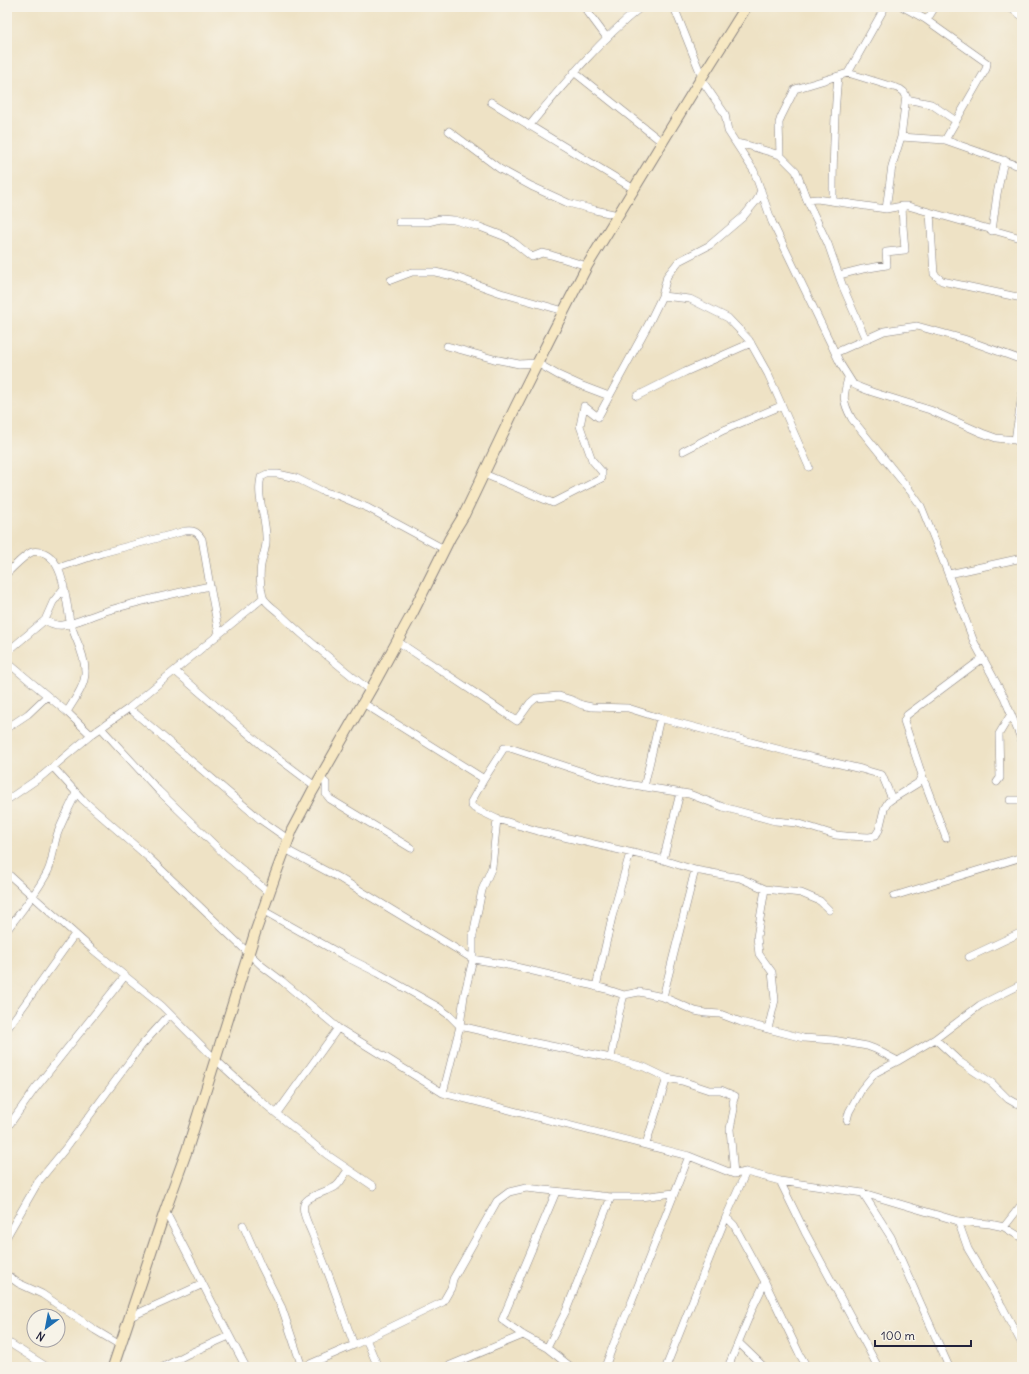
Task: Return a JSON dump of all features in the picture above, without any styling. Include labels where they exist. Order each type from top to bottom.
[{"type":"street","points":[[584,7],[607,38]]},
{"type":"street","points":[[529,126],[574,72],[607,38],[641,7]]},
{"type":"street","points":[[674,7],[701,78],[725,114],[728,131],[754,171],[775,228],[817,318],[848,378],[853,384],[859,387],[930,410],[996,438],[1015,440],[1022,444]]},
{"type":"street","points":[[113,1367],[187,1150],[255,933],[287,844],[317,782],[370,691],[412,614],[444,549],[484,474],[537,363],[587,266],[701,78],[746,7]]},
{"type":"street","points":[[848,73],[885,7]]},
{"type":"street","points":[[903,7],[927,20],[987,63],[986,70],[945,140]]},
{"type":"street","points":[[927,20],[935,7]]},
{"type":"street","points":[[1008,7],[1022,16]]},
{"type":"street","points":[[574,72],[662,142]]},
{"type":"street","points":[[780,155],[779,123],[795,89],[826,81],[848,73],[900,89],[904,92],[906,99],[901,137],[892,166],[886,209]]},
{"type":"street","points":[[833,201],[834,121],[838,76]]},
{"type":"street","points":[[906,99],[931,104],[956,120]]},
{"type":"street","points":[[490,102],[634,189]]},
{"type":"street","points":[[449,130],[500,169],[531,186],[580,207],[618,215]]},
{"type":"street","points":[[901,137],[945,140],[1022,167]]},
{"type":"street","points":[[736,143],[780,155],[796,171],[807,200],[828,244],[866,340]]},
{"type":"street","points":[[992,231],[997,194],[1004,160]]},
{"type":"street","points":[[484,474],[553,503],[602,478],[602,472],[592,460],[580,426],[584,406],[598,417],[648,325],[662,296],[667,276],[679,261],[710,244],[743,217],[757,200],[761,190]]},
{"type":"street","points":[[807,200],[817,199],[886,209],[908,206],[946,216],[992,231],[1022,238]]},
{"type":"street","points":[[839,274],[887,265],[886,252],[905,250],[902,206]]},
{"type":"street","points":[[930,213],[934,274],[937,278],[942,281],[1022,298]]},
{"type":"street","points":[[399,222],[428,222],[440,219],[454,220],[480,227],[506,237],[532,257],[542,253],[587,266]]},
{"type":"street","points":[[391,280],[412,272],[434,272],[453,276],[501,293],[564,311]]},
{"type":"street","points":[[662,296],[690,299],[728,318],[751,343],[768,374],[809,467]]},
{"type":"street","points":[[836,353],[884,331],[917,326],[964,339],[1022,360]]},
{"type":"street","points":[[637,396],[685,372],[751,343]]},
{"type":"street","points":[[447,346],[494,359],[519,364],[537,363],[569,380],[609,396]]},
{"type":"street","points":[[848,378],[844,397],[847,409],[852,419],[921,506],[949,574],[974,642],[1004,697],[1022,741]]},
{"type":"street","points":[[1015,440],[1022,395]]},
{"type":"street","points":[[683,451],[724,430],[781,406]]},
{"type":"street","points":[[370,691],[297,631],[263,598],[260,575],[262,561],[266,550],[266,524],[259,485],[260,477],[267,474],[278,474],[296,478],[322,491],[339,496],[368,508],[444,549]]},
{"type":"street","points":[[58,568],[102,553],[193,530],[199,534],[202,539],[219,634]]},
{"type":"street","points":[[7,573],[27,554],[34,551],[45,553],[54,559],[58,568],[64,588],[71,623],[86,671],[83,682],[67,712]]},
{"type":"street","points":[[949,574],[1022,558]]},
{"type":"street","points":[[45,620],[53,625],[62,625],[145,600],[210,586]]},
{"type":"street","points":[[7,652],[45,620],[53,602],[64,588]]},
{"type":"street","points":[[7,800],[53,767],[91,735],[129,708],[263,598]]},
{"type":"street","points":[[397,640],[518,721],[536,698],[560,696],[582,705],[592,707],[628,708],[660,718],[882,775],[892,798]]},
{"type":"street","points":[[946,838],[922,775],[904,718],[983,658]]},
{"type":"street","points":[[7,662],[67,712],[91,735]]},
{"type":"street","points":[[175,671],[266,749],[317,782],[326,783],[326,794],[330,799],[411,848]]},
{"type":"street","points":[[7,728],[28,714],[47,696]]},
{"type":"street","points":[[363,703],[484,779]]},
{"type":"street","points":[[129,708],[261,820],[287,844],[473,959],[503,964],[550,975],[624,995],[639,992],[663,997],[705,1014],[720,1014],[741,1022],[803,1038],[833,1040],[867,1046],[898,1062]]},
{"type":"street","points":[[997,782],[1000,778],[999,734],[1011,714]]},
{"type":"street","points":[[644,787],[660,718]]},
{"type":"street","points":[[101,728],[164,796],[224,854],[269,893]]},
{"type":"street","points":[[829,910],[820,901],[801,893],[765,890],[740,878],[695,870],[663,860],[538,831],[497,819],[474,808],[471,805],[471,802],[504,748],[510,748],[598,777],[644,787],[689,794],[723,807],[774,821],[797,823],[846,836],[869,837],[875,836],[879,830],[884,809],[892,798],[918,783],[922,775]]},
{"type":"street","points":[[53,767],[76,793],[148,857],[249,954],[338,1028],[442,1093],[646,1144],[689,1156],[734,1174],[746,1172],[780,1181],[863,1193],[958,1221],[1004,1227],[1022,1238]]},
{"type":"street","points":[[7,930],[33,897],[47,873],[52,862],[53,849],[58,833],[76,793]]},
{"type":"street","points":[[663,860],[680,793]]},
{"type":"street","points":[[1010,800],[1022,800]]},
{"type":"street","points":[[442,1093],[460,1026],[464,996],[473,959],[473,935],[482,890],[492,867],[497,819]]},
{"type":"street","points":[[596,987],[612,917],[630,853]]},
{"type":"street","points":[[894,896],[1022,857]]},
{"type":"street","points":[[663,997],[695,870]]},
{"type":"street","points":[[7,874],[75,934],[170,1014],[216,1060],[256,1096],[326,1154],[374,1186]]},
{"type":"street","points":[[765,890],[757,937],[760,954],[772,972],[775,1000],[768,1029]]},
{"type":"street","points":[[264,911],[346,957],[378,973],[438,1008],[450,1016],[460,1026],[611,1058],[644,1067],[667,1078],[682,1081],[709,1090],[721,1090],[735,1096],[730,1130],[734,1174]]},
{"type":"street","points":[[969,957],[1022,932]]},
{"type":"street","points":[[7,1029],[75,934]]},
{"type":"street","points":[[7,1128],[34,1090],[125,976]]},
{"type":"street","points":[[847,1120],[849,1112],[865,1084],[875,1074],[898,1062],[935,1039],[980,1005],[1022,984]]},
{"type":"street","points":[[611,1058],[624,995]]},
{"type":"street","points":[[7,1236],[38,1182],[141,1046],[170,1014]]},
{"type":"street","points":[[276,1113],[338,1028]]},
{"type":"street","points":[[935,1039],[960,1062],[992,1083],[1008,1099],[1015,1103],[1022,1104]]},
{"type":"street","points":[[646,1144],[667,1078]]},
{"type":"street","points":[[605,1367],[689,1156]]},
{"type":"street","points":[[349,1170],[345,1173],[340,1183],[334,1188],[307,1200],[304,1204],[304,1212],[354,1345]]},
{"type":"street","points":[[666,1367],[726,1217],[746,1172]]},
{"type":"street","points":[[780,1181],[805,1232],[878,1367]]},
{"type":"street","points":[[243,1225],[282,1308],[302,1367],[354,1345],[443,1302],[451,1288],[452,1279],[497,1201],[509,1192],[526,1188],[611,1197],[641,1197],[674,1193]]},
{"type":"street","points":[[556,1192],[502,1320],[523,1335],[547,1348],[571,1367]]},
{"type":"street","points":[[863,1193],[891,1237],[949,1367]]},
{"type":"street","points":[[547,1348],[566,1311],[611,1197]]},
{"type":"street","points":[[1004,1227],[1022,1204]]},
{"type":"street","points":[[165,1211],[246,1367]]},
{"type":"street","points":[[726,1217],[734,1225],[765,1282],[807,1367]]},
{"type":"street","points":[[958,1221],[968,1249],[1002,1306],[1022,1344]]},
{"type":"street","points":[[7,1275],[42,1294],[120,1345]]},
{"type":"street","points":[[728,1367],[765,1282]]},
{"type":"street","points":[[130,1317],[203,1284]]},
{"type":"street","points":[[446,1367],[523,1335]]},
{"type":"street","points":[[163,1367],[229,1336]]},
{"type":"street","points":[[366,1339],[378,1367]]},
{"type":"street","points":[[739,1343],[764,1367]]},
{"type":"street","points":[[11,1344],[47,1367]]}]
